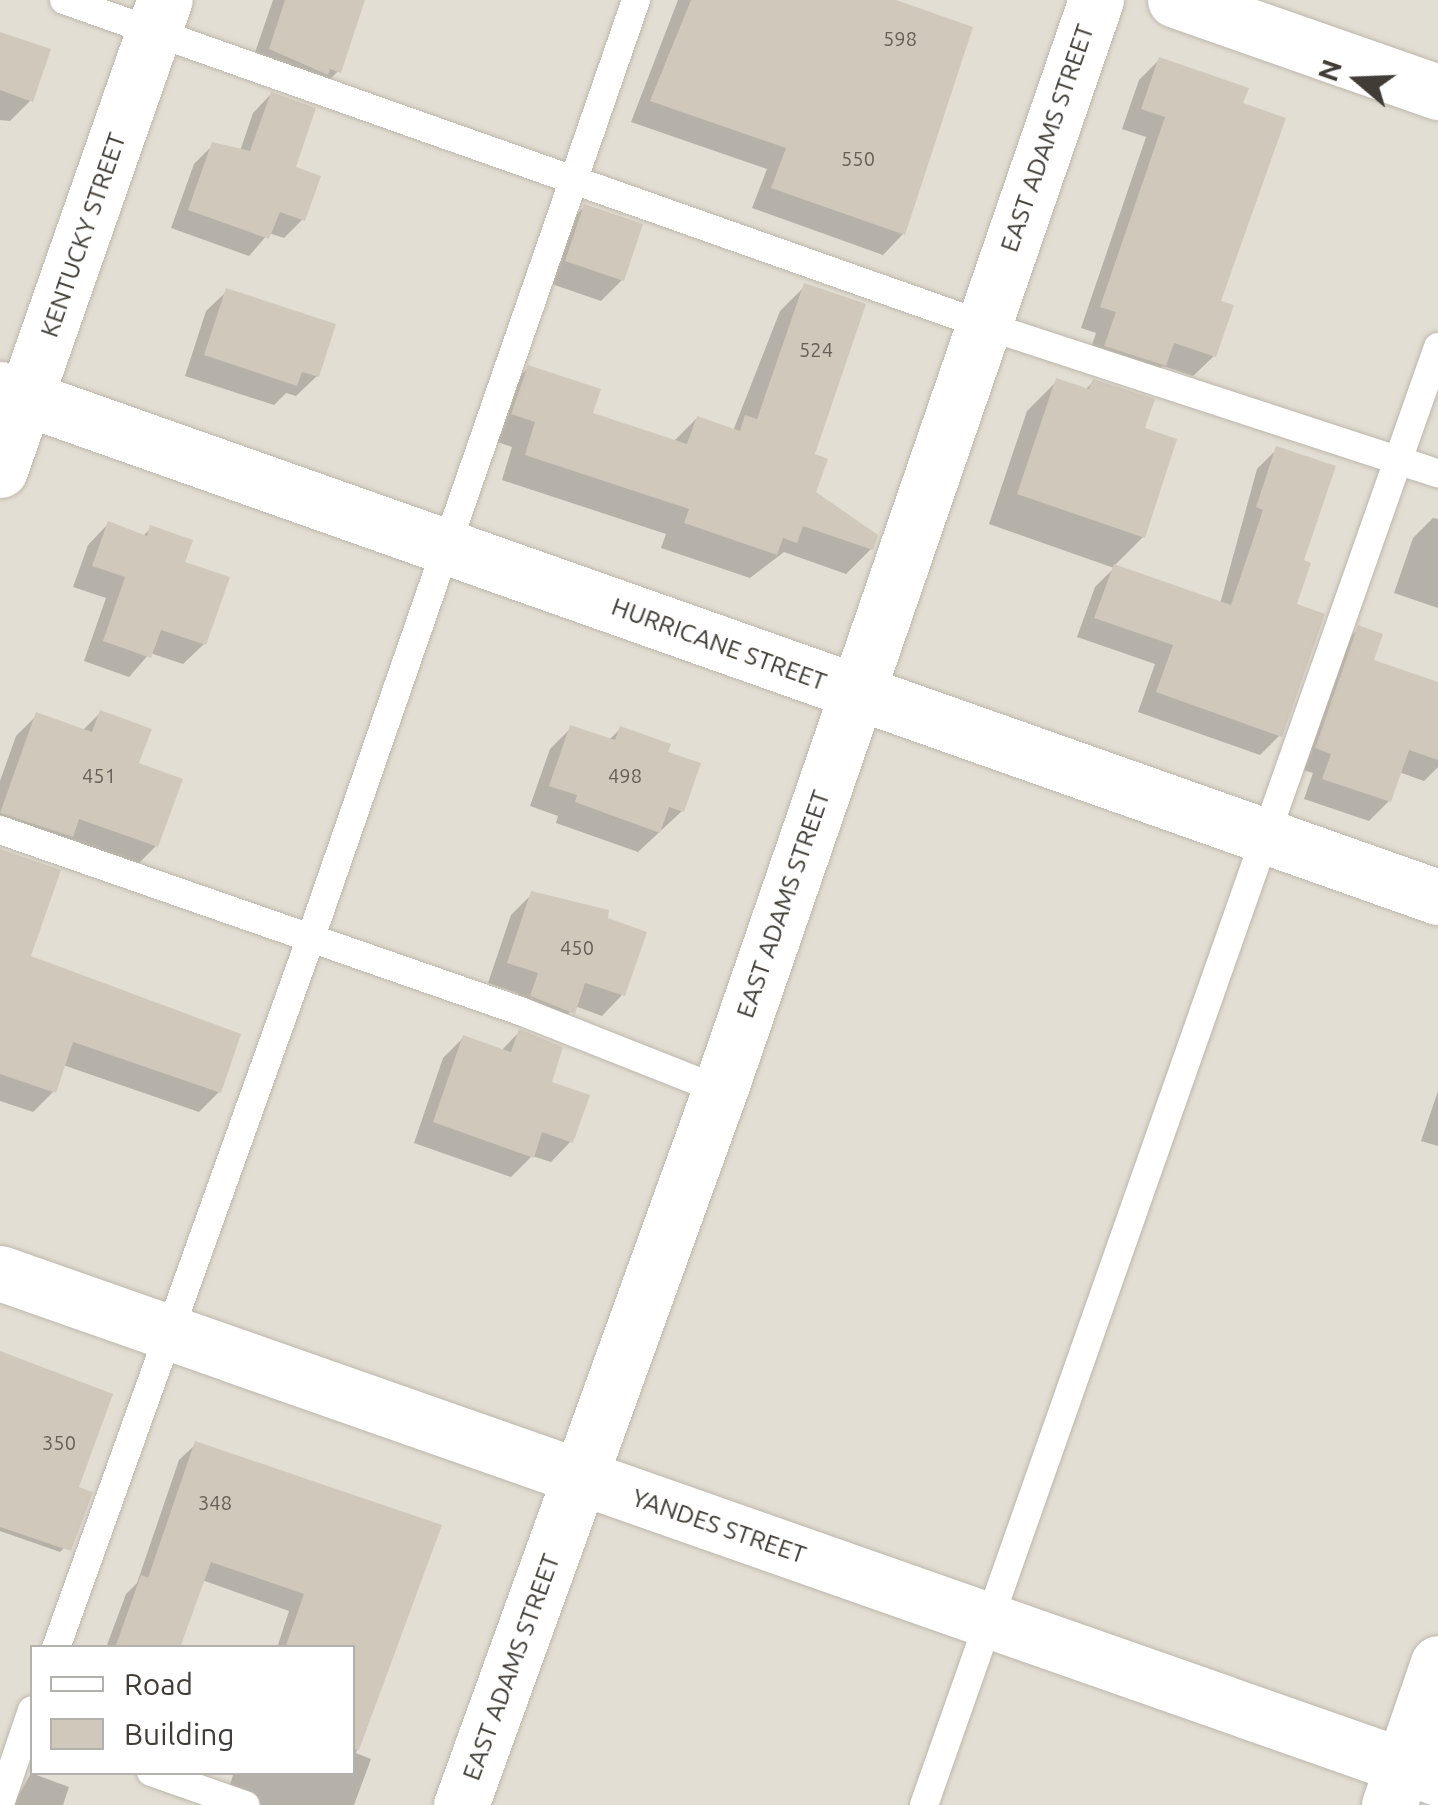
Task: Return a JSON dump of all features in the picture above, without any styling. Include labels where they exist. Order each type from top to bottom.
[{"type":"street","name":"EAST ADAMS STREET","points":[[461,1805],[720,1090],[1096,0]]},
{"type":"street","points":[[1174,0],[1438,92]]},
{"type":"street","name":"KENTUCKY STREET","points":[[0,470],[13,394],[159,16]]},
{"type":"street","name":"HURRICANE STREET","points":[[13,394],[1438,897]]},
{"type":"street","name":"YANDES STREET","points":[[0,1273],[989,1620],[1410,1782]]},
{"type":"street","points":[[1410,1782],[1438,1663]]},
{"type":"lane","points":[[64,0],[159,16],[576,176],[982,324],[1438,473]]},
{"type":"lane","points":[[57,1645],[310,940],[444,543],[636,0]]},
{"type":"lane","points":[[924,1805],[1395,458],[1438,347]]},
{"type":"lane","points":[[0,830],[520,1011],[720,1090]]},
{"type":"lane","points":[[0,1804],[23,1723]]},
{"type":"lane","points":[[160,1775],[245,1805]]},
{"type":"shaded area","points":[[0,0],[1438,0],[1438,1805],[0,1805]]},
{"type":"building","points":[[285,0],[365,0],[341,73],[330,69],[328,75],[269,49]]},
{"type":"building","points":[[691,0],[896,0],[973,27],[905,235],[771,188],[786,148],[650,101]]},
{"type":"building","points":[[0,32],[51,49],[33,102],[0,90]]},
{"type":"building","points":[[1159,57],[1249,88],[1243,103],[1286,118],[1221,301],[1234,305],[1216,357],[1174,343],[1166,366],[1104,346],[1116,312],[1100,307],[1165,117],[1141,109]]},
{"type":"building","points":[[271,92],[316,108],[296,167],[321,176],[305,221],[280,212],[269,239],[188,210],[212,142],[250,151]]},
{"type":"building","points":[[584,204],[643,224],[624,281],[565,261]]},
{"type":"building","points":[[804,283],[866,304],[815,454],[828,459],[816,492],[878,535],[873,550],[803,526],[797,543],[783,538],[777,555],[684,523],[689,509],[525,455],[535,422],[511,414],[528,365],[601,389],[593,413],[687,444],[697,416],[740,431],[745,415],[757,419]]},
{"type":"building","points":[[226,288],[336,324],[319,377],[302,372],[297,386],[204,355]]},
{"type":"building","points":[[1056,378],[1089,389],[1093,379],[1155,399],[1145,428],[1177,439],[1145,538],[1017,494]]},
{"type":"building","points":[[1276,446],[1336,466],[1304,560],[1311,563],[1297,604],[1325,614],[1282,737],[1156,692],[1173,645],[1094,618],[1114,564],[1231,605],[1263,510],[1256,507]]},
{"type":"building","points":[[108,521],[147,536],[150,525],[193,540],[185,562],[230,577],[206,645],[161,630],[151,658],[103,641],[125,577],[92,566]]},
{"type":"building","points":[[1358,625],[1383,634],[1374,660],[1438,682],[1438,760],[1409,750],[1391,802],[1322,779],[1331,754],[1315,748]]},
{"type":"building","points":[[100,710],[152,729],[139,763],[183,779],[158,847],[79,819],[73,837],[0,813],[36,712],[92,732]]},
{"type":"building","points":[[570,725],[615,740],[620,726],[671,744],[668,752],[701,763],[684,812],[669,807],[660,833],[575,802],[577,795],[549,786]]},
{"type":"building","points":[[0,849],[61,870],[31,956],[241,1034],[221,1093],[73,1042],[56,1093],[0,1074]]},
{"type":"building","points":[[531,891],[609,910],[608,918],[647,932],[625,996],[585,983],[575,1014],[530,996],[538,973],[507,963]]},
{"type":"building","points":[[519,1029],[563,1047],[552,1082],[590,1095],[573,1143],[542,1132],[534,1158],[433,1122],[463,1035],[511,1052]]},
{"type":"building","points":[[0,1351],[113,1394],[79,1487],[93,1492],[71,1551],[0,1527]]},
{"type":"building","points":[[195,1441],[442,1525],[359,1750],[355,1749],[355,1645],[286,1645],[304,1594],[211,1562],[181,1645],[116,1645],[141,1575],[148,1578]]}]
